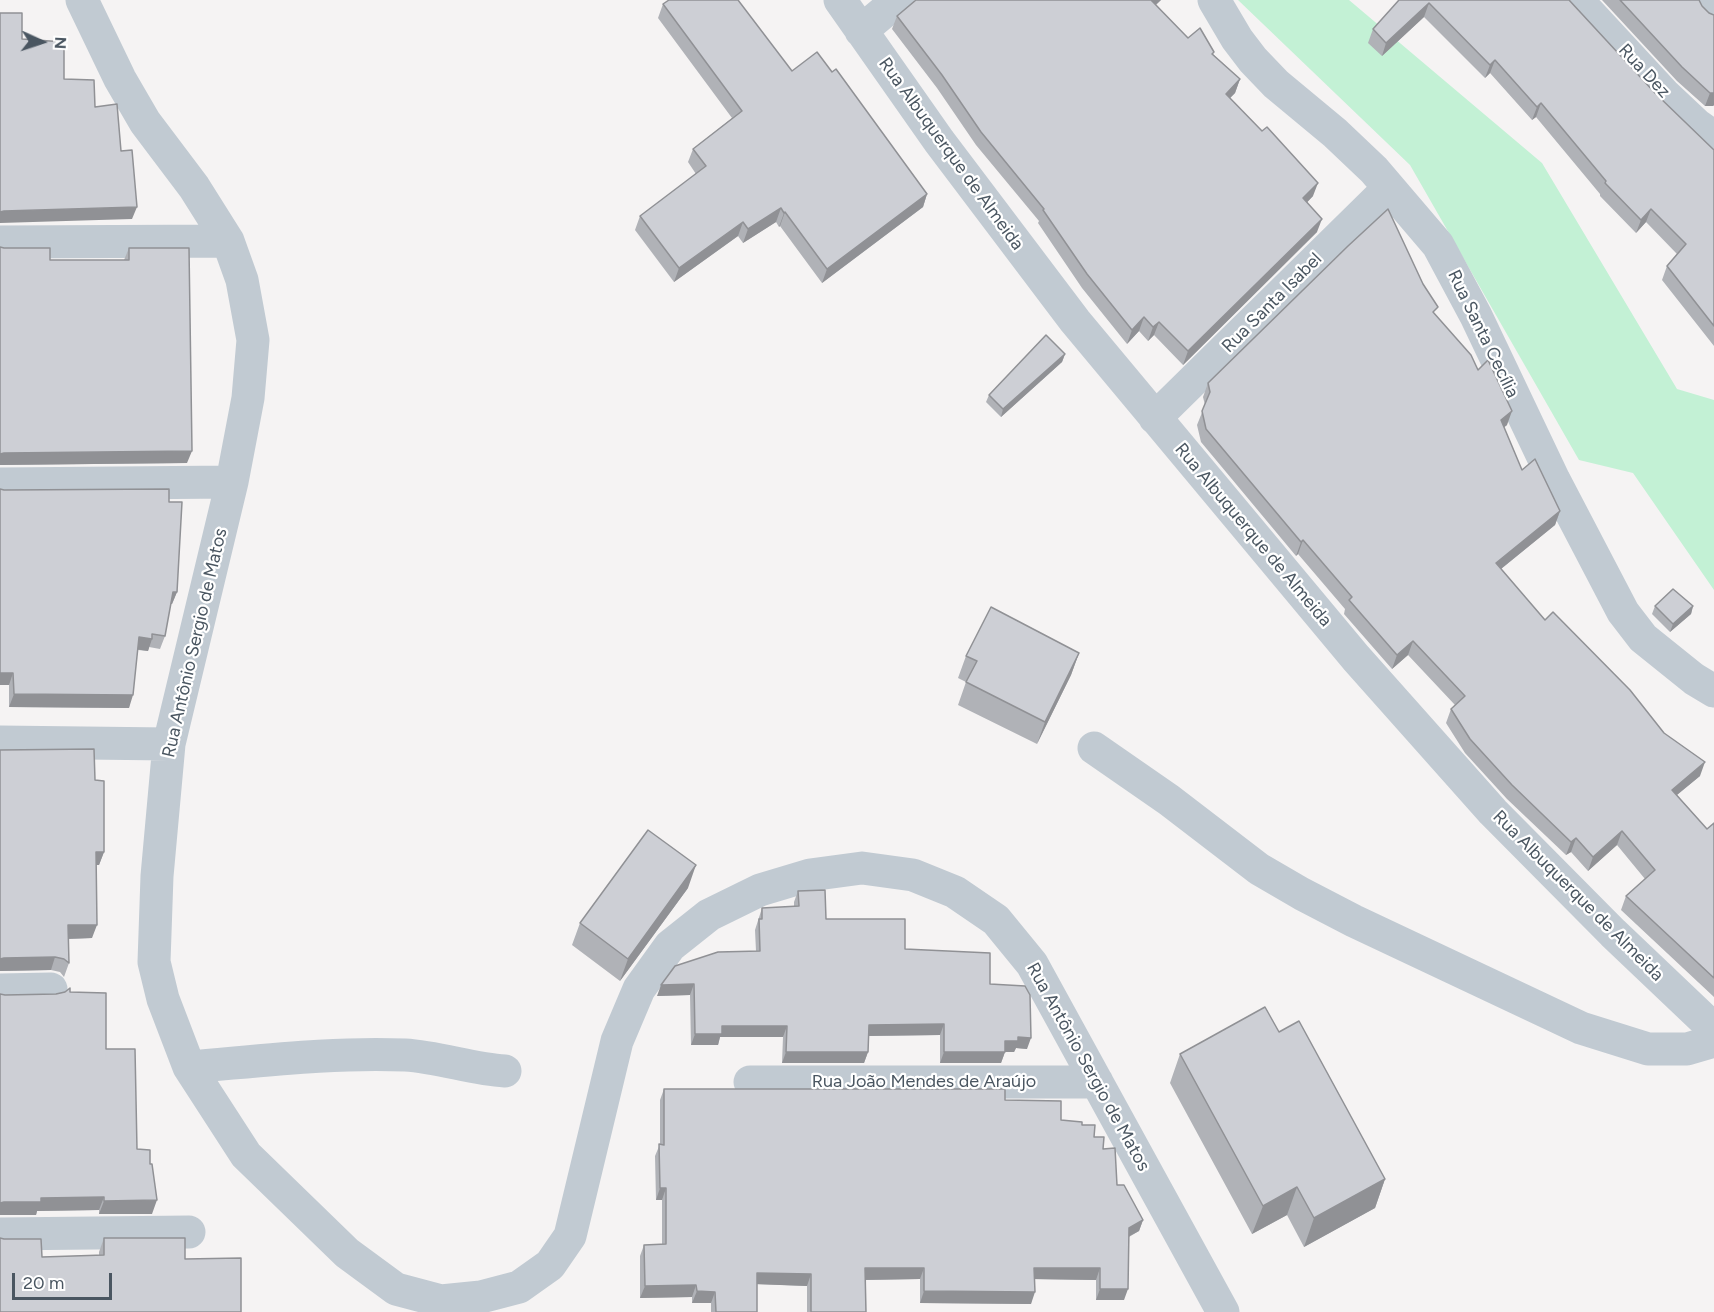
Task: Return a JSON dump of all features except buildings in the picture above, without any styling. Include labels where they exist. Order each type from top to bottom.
[{"type":"street","name":"Rua Antônio Sergio de Matos","points":[[82,0],[120,79],[145,122],[194,187],[228,241],[242,280],[253,340],[248,398],[232,482],[169,744],[157,876],[154,962],[163,999],[189,1067],[246,1155],[347,1253],[396,1289],[441,1300],[481,1297],[519,1287],[550,1265],[570,1236],[617,1041],[639,988],[670,946],[709,915],[760,890],[810,875],[862,868],[913,874],[955,892],[996,920],[1032,964],[1223,1312]]},
{"type":"street","name":"Rua Albuquerque de Almeida","points":[[840,0],[939,141],[1075,321],[1356,658],[1493,812],[1613,933],[1714,1029]]},
{"type":"street","points":[[861,31],[898,0]]},
{"type":"street","name":"Rua Santa Cecília","points":[[1214,0],[1237,39],[1261,68],[1276,84],[1335,133],[1426,230],[1443,255],[1476,316],[1554,480],[1623,612],[1643,638],[1694,680],[1714,691]]},
{"type":"street","name":"Rua Dez","points":[[1577,0],[1665,94],[1697,125],[1714,137]]},
{"type":"street","points":[[1708,0],[1714,11]]},
{"type":"street","name":"Rua Santa Isabel","points":[[1155,418],[1389,188]]},
{"type":"street","points":[[0,242],[228,241]]},
{"type":"street","points":[[0,484],[232,482]]},
{"type":"street","points":[[0,742],[169,744]]},
{"type":"street","points":[[1094,748],[1169,800],[1259,869],[1354,921],[1581,1028],[1648,1049],[1687,1049],[1714,1041]]},
{"type":"street","points":[[0,990],[51,989]]},
{"type":"street","points":[[189,1067],[338,1053],[409,1055],[505,1071]]},
{"type":"street","name":"Rua João Mendes de Araújo","points":[[750,1082],[1097,1082]]},
{"type":"street","points":[[0,1234],[189,1232]]},
{"type":"green space","points":[[1238,0],[1349,0],[1542,163],[1677,389],[1714,400],[1714,590],[1633,473],[1579,460],[1410,165]]}]
